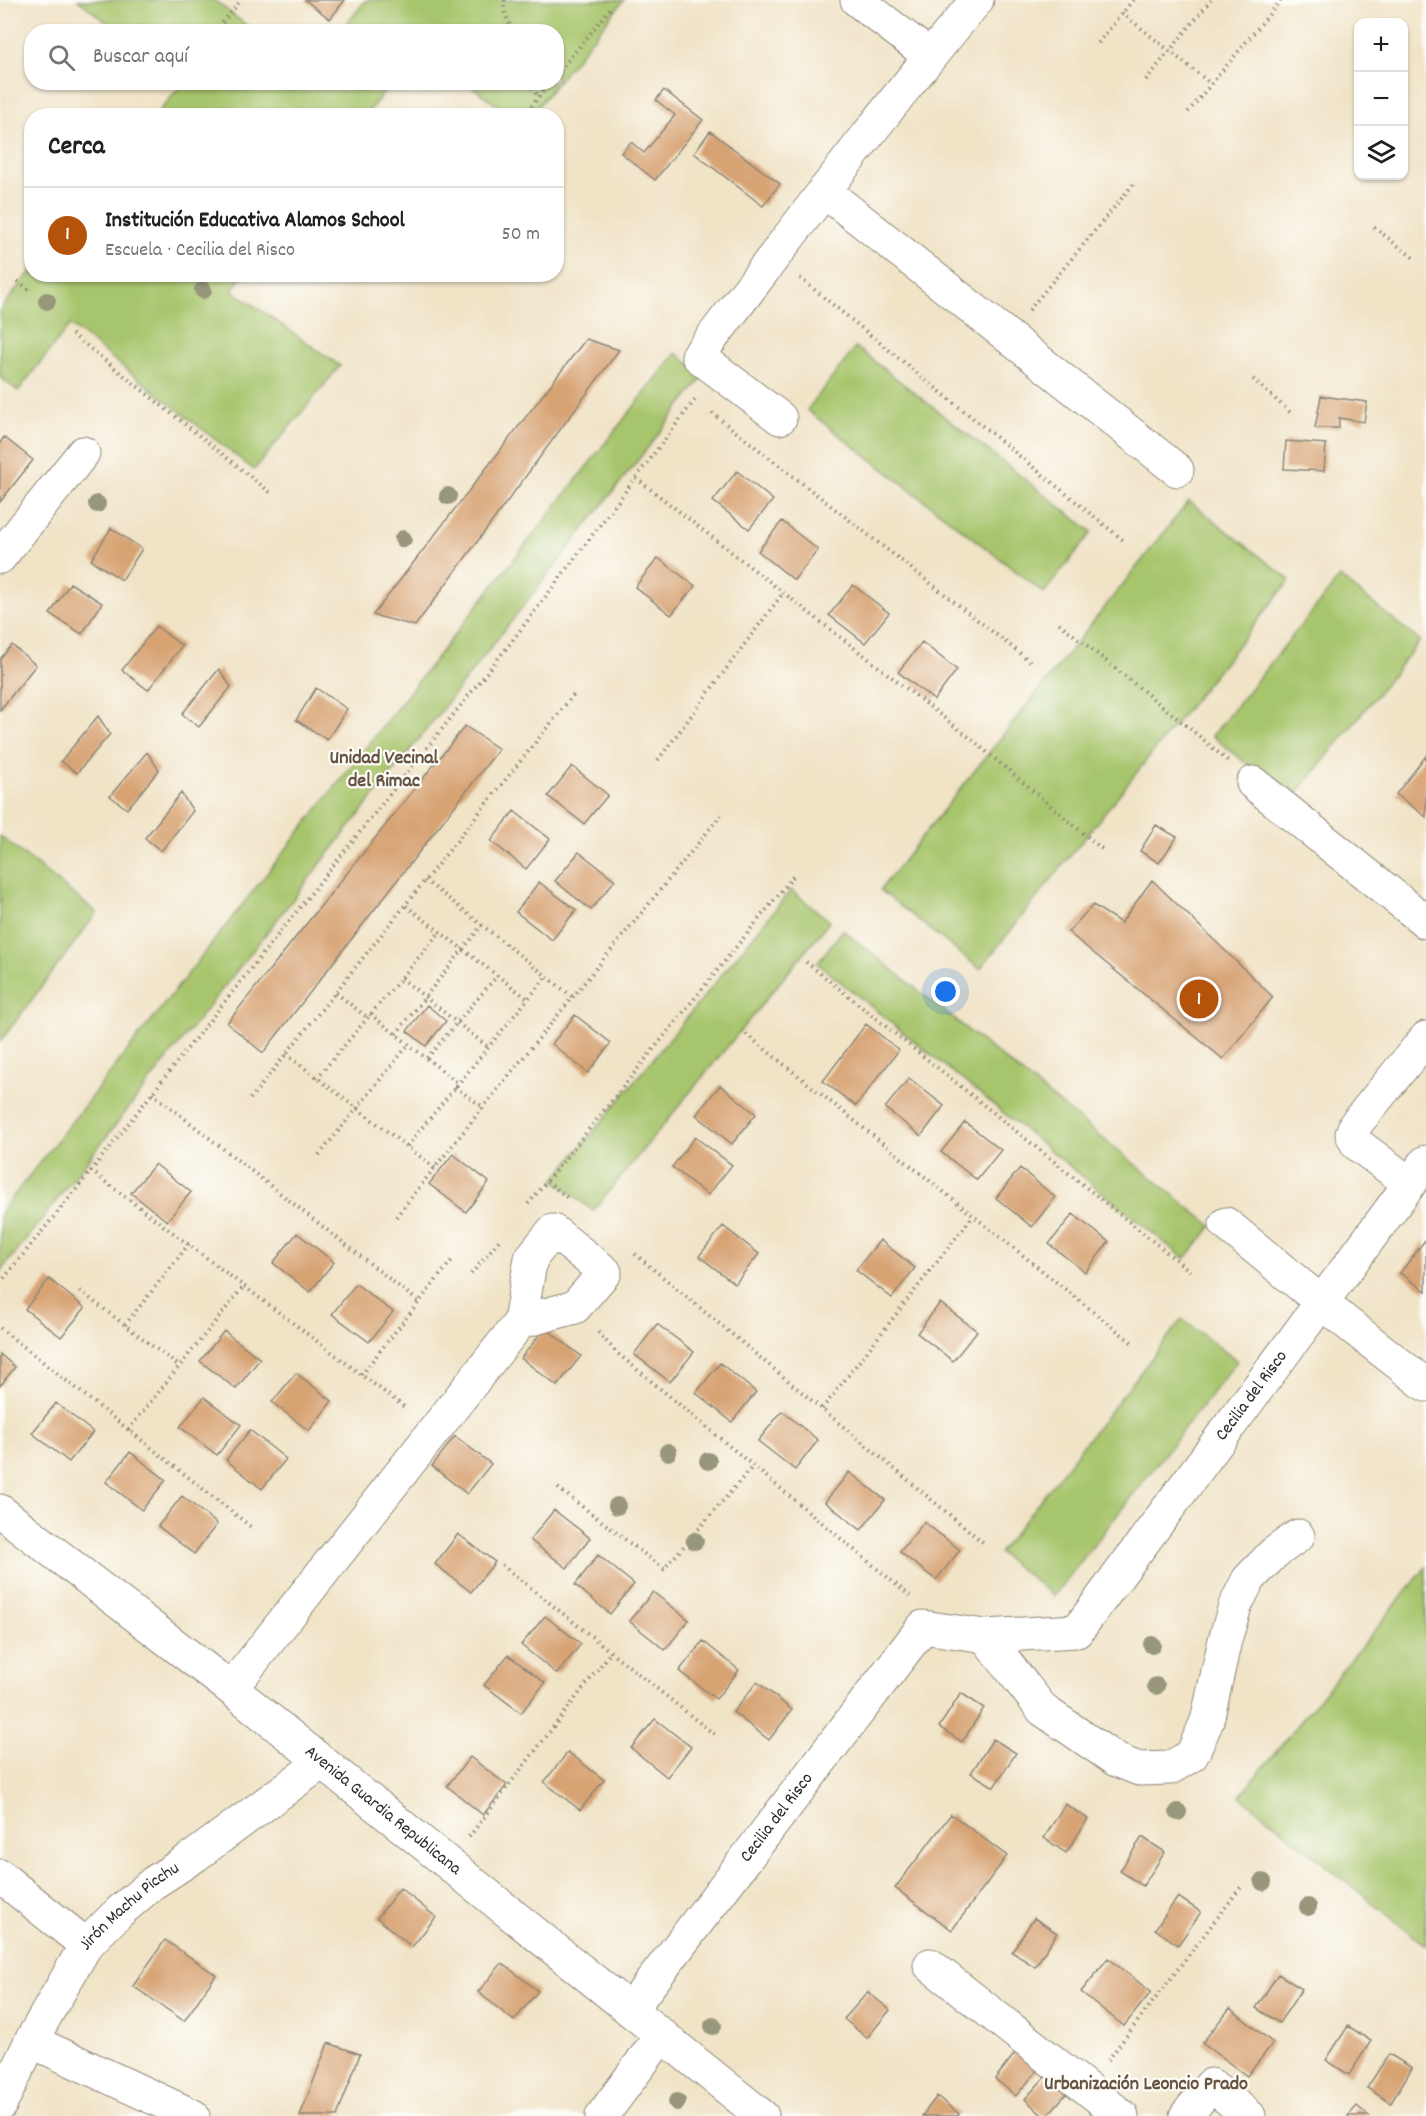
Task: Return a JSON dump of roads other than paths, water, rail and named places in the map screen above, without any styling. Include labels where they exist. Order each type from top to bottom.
[{"type":"street","points":[[857,0],[930,56]]},
{"type":"street","points":[[780,418],[698,356],[824,191],[977,0]]},
{"type":"street","points":[[824,191],[1177,470]]},
{"type":"street","points":[[0,557],[83,453]]},
{"type":"street","points":[[1253,783],[1426,922]]},
{"type":"street","points":[[1418,1172],[1357,1144],[1352,1134],[1355,1125],[1426,1038]]},
{"type":"street","name":"Cecilia del Risco","points":[[630,2010],[919,1613],[985,1636],[1077,1631],[1418,1172]]},
{"type":"street","points":[[1226,1224],[1426,1385]]},
{"type":"street","points":[[229,1687],[244,1672],[520,1322],[531,1258],[553,1231],[605,1272],[575,1307],[520,1322]]},
{"type":"street","name":"Avenida Guardia Republicana","points":[[0,1511],[229,1687],[762,2116]]},
{"type":"street","points":[[985,1636],[1043,1710],[1116,1760],[1139,1769],[1170,1768],[1191,1755],[1207,1721],[1231,1617],[1248,1580],[1274,1553],[1298,1536]]},
{"type":"street","name":"Jirón Machu Picchu","points":[[0,2105],[31,2040],[86,1945],[153,1883],[196,1855],[322,1762]]},
{"type":"street","points":[[0,1876],[86,1945]]},
{"type":"street","points":[[930,1965],[1122,2116]]},
{"type":"street","points":[[602,2116],[662,2035]]},
{"type":"street","points":[[31,2040],[193,2116]]},
{"type":"street","points":[[1186,2116],[1211,2085],[1249,2116]]},
{"type":"place","name":"Institución Educativa Alamos School","points":[[1199,999]]},
{"type":"district","name":"Unidad Vecinal del Rimac","points":[[384,770]]},
{"type":"district","name":"Urbanización Leoncio Prado","points":[[1146,2085]]}]
